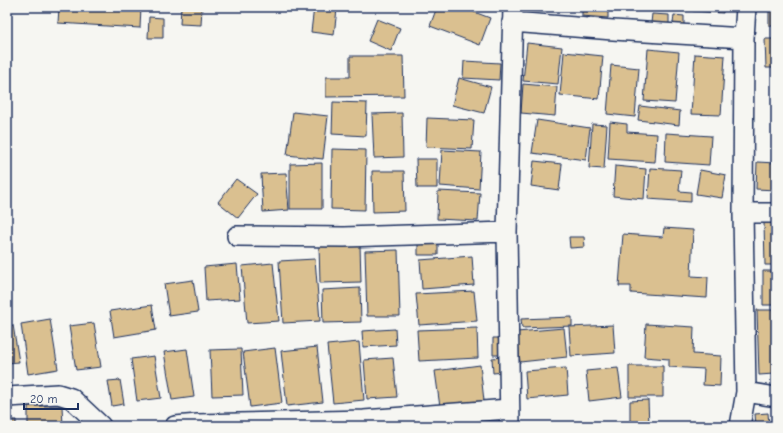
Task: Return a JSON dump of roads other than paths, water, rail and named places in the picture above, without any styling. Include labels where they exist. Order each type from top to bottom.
[{"type":"street","points":[[740,426],[746,392],[743,213],[744,38],[746,7]]},
{"type":"street","points":[[175,426],[198,424],[364,420],[509,418],[507,232],[513,14],[613,30],[744,38]]},
{"type":"street","points":[[743,213],[776,213]]},
{"type":"street","points":[[237,236],[344,238],[507,232]]},
{"type":"street","points":[[746,392],[776,397]]},
{"type":"street","points":[[7,397],[58,394],[71,398],[101,426]]}]
